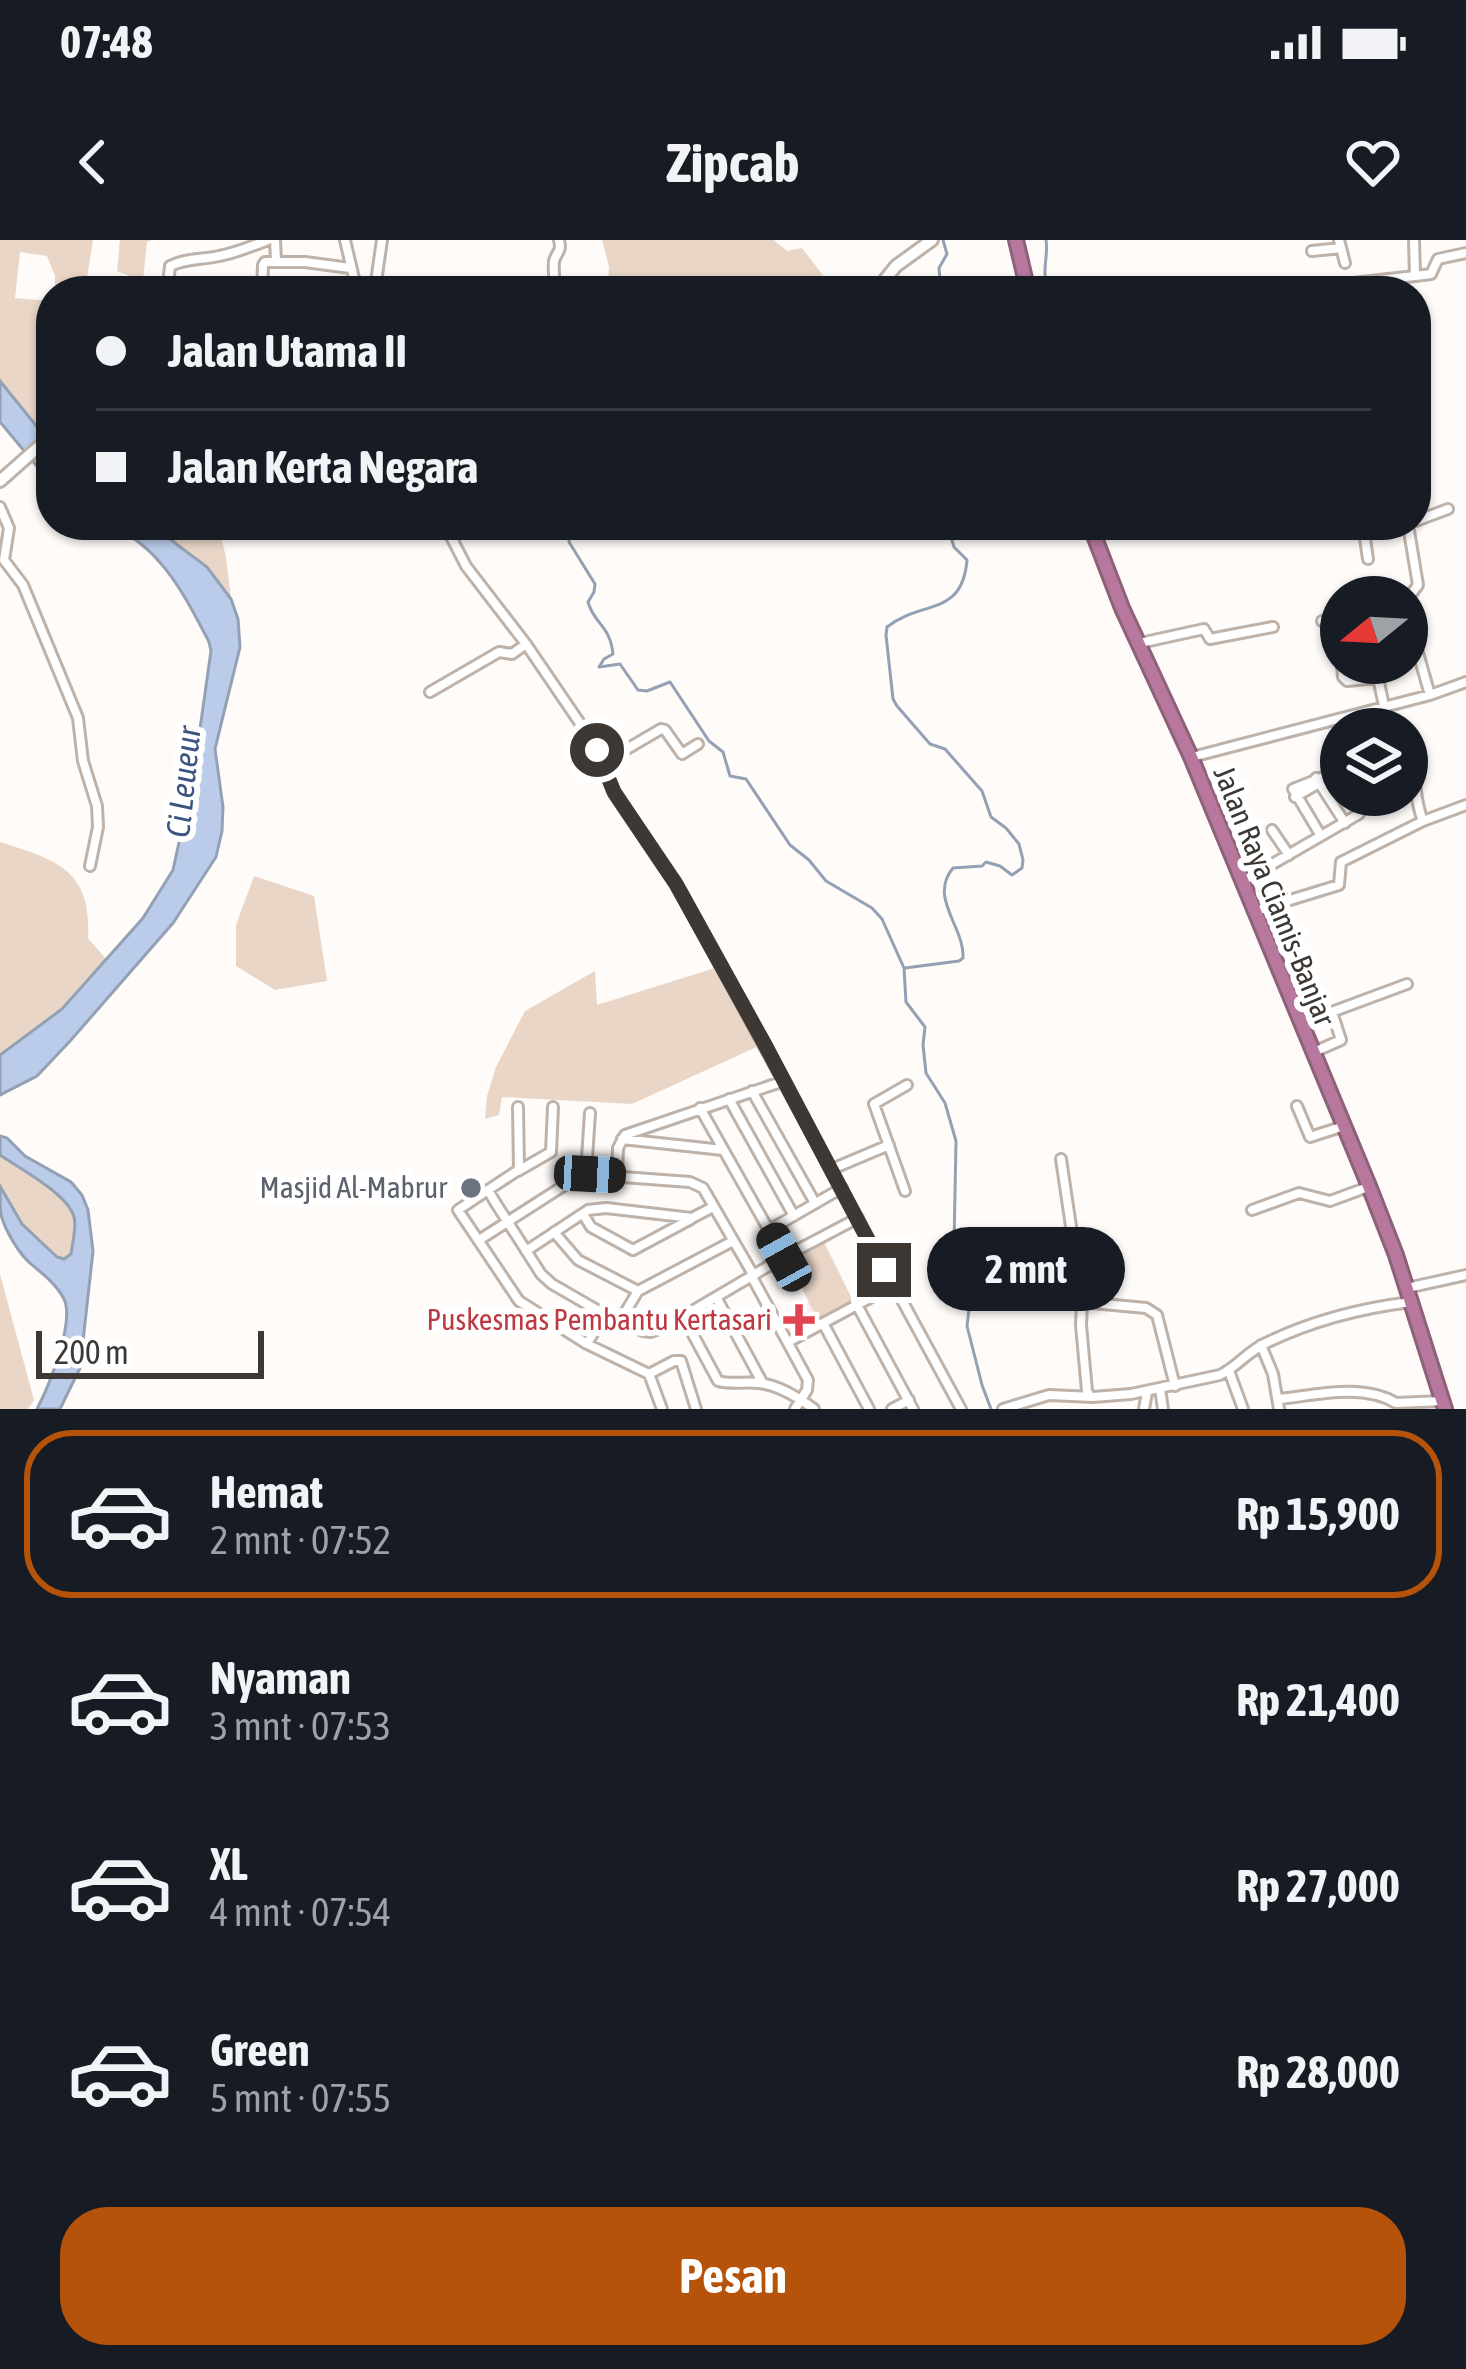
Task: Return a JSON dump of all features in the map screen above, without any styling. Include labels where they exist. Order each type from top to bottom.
[{"type":"highway","points":[[1016,240],[1024,276]]},
{"type":"highway","name":"Jalan Raya Ciamis-Banjar","points":[[1095,540],[1369,1186],[1444,1405]]},
{"type":"street","points":[[169,276],[173,264],[226,255],[271,240],[276,261]]},
{"type":"street","points":[[345,240],[355,276]]},
{"type":"street","points":[[377,276],[382,240]]},
{"type":"street","points":[[556,276],[559,240]]},
{"type":"street","points":[[888,276],[932,240]]},
{"type":"street","points":[[1414,240],[1414,276],[1431,274],[1444,256],[1466,253]]},
{"type":"street","points":[[1312,251],[1340,244],[1345,263]]},
{"type":"street","points":[[263,276],[263,264],[276,261],[350,268]]},
{"type":"street","points":[[0,481],[36,448]]},
{"type":"street","points":[[0,507],[9,528],[4,560],[22,585],[78,718],[83,761],[98,817],[90,866]]},
{"type":"street","points":[[1431,515],[1448,509]]},
{"type":"street","points":[[453,540],[466,566],[560,691],[603,763],[614,792],[676,884],[961,1409]]},
{"type":"street","points":[[1366,540],[1368,559]]},
{"type":"street","points":[[1410,540],[1416,576]]},
{"type":"street","points":[[1138,644],[1204,629],[1210,640],[1273,627]]},
{"type":"street","points":[[430,692],[499,652],[513,653],[525,645]]},
{"type":"street","points":[[1379,684],[1382,708],[1466,682]]},
{"type":"street","points":[[1427,684],[1430,695]]},
{"type":"street","points":[[1191,757],[1320,724]]},
{"type":"street","points":[[603,763],[662,729],[682,754],[698,744]]},
{"type":"street","points":[[1321,836],[1295,796],[1318,781],[1345,823]]},
{"type":"street","points":[[1255,914],[1282,896],[1290,900],[1339,885],[1341,862],[1466,805]]},
{"type":"street","points":[[1242,881],[1356,816]]},
{"type":"street","points":[[1422,816],[1423,821]]},
{"type":"street","points":[[1272,830],[1288,855]]},
{"type":"street","points":[[1301,1023],[1407,984]]},
{"type":"street","points":[[1313,1052],[1342,1040],[1332,1012]]},
{"type":"street","points":[[620,1139],[634,1130],[784,1081]]},
{"type":"street","points":[[905,1191],[874,1105],[908,1085]]},
{"type":"street","points":[[752,1091],[815,1203]]},
{"type":"street","points":[[728,1099],[794,1216]]},
{"type":"street","points":[[1297,1106],[1310,1137],[1344,1126]]},
{"type":"street","points":[[517,1171],[518,1107]]},
{"type":"street","points":[[553,1107],[551,1152],[458,1209],[519,1301],[587,1344],[649,1374],[662,1409]]},
{"type":"street","points":[[700,1108],[784,1257]]},
{"type":"street","points":[[586,1174],[590,1112]]},
{"type":"street","points":[[620,1139],[723,1150]]},
{"type":"street","points":[[616,1175],[620,1139]]},
{"type":"street","points":[[832,1169],[890,1145]]},
{"type":"street","points":[[1061,1160],[1072,1233],[1084,1261],[1081,1302],[1087,1390],[1094,1409]]},
{"type":"street","points":[[479,1240],[586,1174],[695,1183],[703,1188],[808,1380],[795,1409]]},
{"type":"street","points":[[1252,1210],[1299,1193],[1330,1201],[1369,1186]]},
{"type":"street","points":[[769,1230],[842,1188]]},
{"type":"street","points":[[488,1190],[548,1282],[620,1321],[651,1332],[858,1218]]},
{"type":"street","points":[[583,1214],[590,1228],[633,1250],[713,1207]]},
{"type":"street","points":[[526,1251],[592,1209],[692,1218]]},
{"type":"street","points":[[554,1232],[578,1260],[638,1291]]},
{"type":"street","points":[[620,1321],[638,1291],[733,1241]]},
{"type":"street","points":[[1004,1409],[1054,1394],[1092,1397],[1160,1390],[1229,1371],[1261,1346],[1466,1275]]},
{"type":"street","points":[[788,1342],[892,1286]]},
{"type":"street","points":[[716,1297],[763,1383]]},
{"type":"street","points":[[1081,1302],[1153,1311],[1175,1386]]},
{"type":"street","points":[[856,1305],[911,1405],[892,1409]]},
{"type":"street","points":[[587,1344],[604,1313]]},
{"type":"street","points":[[683,1316],[718,1381],[763,1383],[814,1409]]},
{"type":"street","points":[[823,1323],[869,1409]]},
{"type":"street","points":[[1261,1346],[1279,1404],[1355,1391],[1396,1403],[1444,1405]]},
{"type":"street","points":[[649,1374],[681,1361],[696,1409]]},
{"type":"street","points":[[1229,1371],[1244,1409]]},
{"type":"street","points":[[1160,1390],[1163,1409]]},
{"type":"street","points":[[1144,1409],[1148,1392]]},
{"type":"shaded area","points":[[0,240],[93,240],[87,276],[55,276],[47,256],[20,252],[15,298],[36,300],[36,425],[0,381]]},
{"type":"shaded area","points":[[120,240],[152,240],[147,242],[144,276],[117,271]]},
{"type":"shaded area","points":[[602,240],[774,240],[787,251],[802,248],[822,276],[609,276]]},
{"type":"shaded area","points":[[171,540],[222,540],[231,599],[207,567]]},
{"type":"shaded area","points":[[0,842],[54,862],[77,882],[88,915],[88,938],[107,960],[62,1009],[0,1055]]},
{"type":"shaded area","points":[[254,876],[314,896],[327,981],[275,990],[236,966],[236,925]]},
{"type":"shaded area","points":[[718,967],[761,1045],[632,1104],[502,1097],[499,1115],[485,1119],[496,1067],[525,1011],[595,971],[597,1005]]},
{"type":"shaded area","points":[[0,1155],[70,1209],[75,1226],[71,1255],[57,1257],[22,1224],[0,1186]]},
{"type":"shaded area","points":[[823,1240],[854,1303],[819,1323],[788,1260]]},
{"type":"shaded area","points":[[0,1274],[34,1400],[28,1409],[0,1409]]},
{"type":"shaded area","name":"Puskesmas Pembantu Kertasari","points":[[809,1302],[819,1323],[790,1339],[779,1317]]},
{"type":"water","points":[[0,381],[36,425],[36,465],[0,422]]},
{"type":"water","points":[[136,540],[171,540],[207,567],[231,599],[238,619],[240,647],[215,749],[223,807],[216,857],[173,923],[71,1040],[37,1076],[0,1095],[0,1055],[62,1009],[143,918],[173,870],[193,778],[211,651],[180,590]]},
{"type":"water","points":[[0,1136],[71,1182],[88,1210],[93,1251],[80,1368],[60,1409],[37,1409],[63,1338],[64,1299],[13,1241],[1,1215],[0,1186],[22,1224],[57,1257],[71,1254],[74,1217],[53,1191],[0,1155]]},
{"type":"waterway","points":[[940,276],[947,254],[943,240]]},
{"type":"waterway","points":[[1046,240],[1046,276]]},
{"type":"waterway","points":[[569,540],[595,584],[588,602],[611,644],[613,654],[599,667],[620,664],[638,690],[670,682],[709,741],[723,752],[730,776],[746,779],[790,845],[826,881],[882,919],[904,968],[906,1002],[925,1027],[926,1073],[945,1103],[956,1141],[954,1244],[972,1284],[967,1326],[991,1409]]},
{"type":"waterway","points":[[905,968],[963,958],[944,890],[953,868],[986,862],[1012,875],[1022,868],[1023,860],[1019,844],[991,817],[982,791],[945,749],[930,744],[893,699],[887,627],[938,605],[957,591],[967,560],[952,540]]},
{"type":"place","name":"Masjid Al-Mabrur","points":[[471,1188]]},
{"type":"place","name":"Puskesmas Pembantu Kertasari","points":[[799,1320]]},
{"type":"route","points":[[597,750],[614,792],[676,884],[884,1270]]},
{"type":"water label","name":"Ci Leueur","points":[[183,782]]}]
